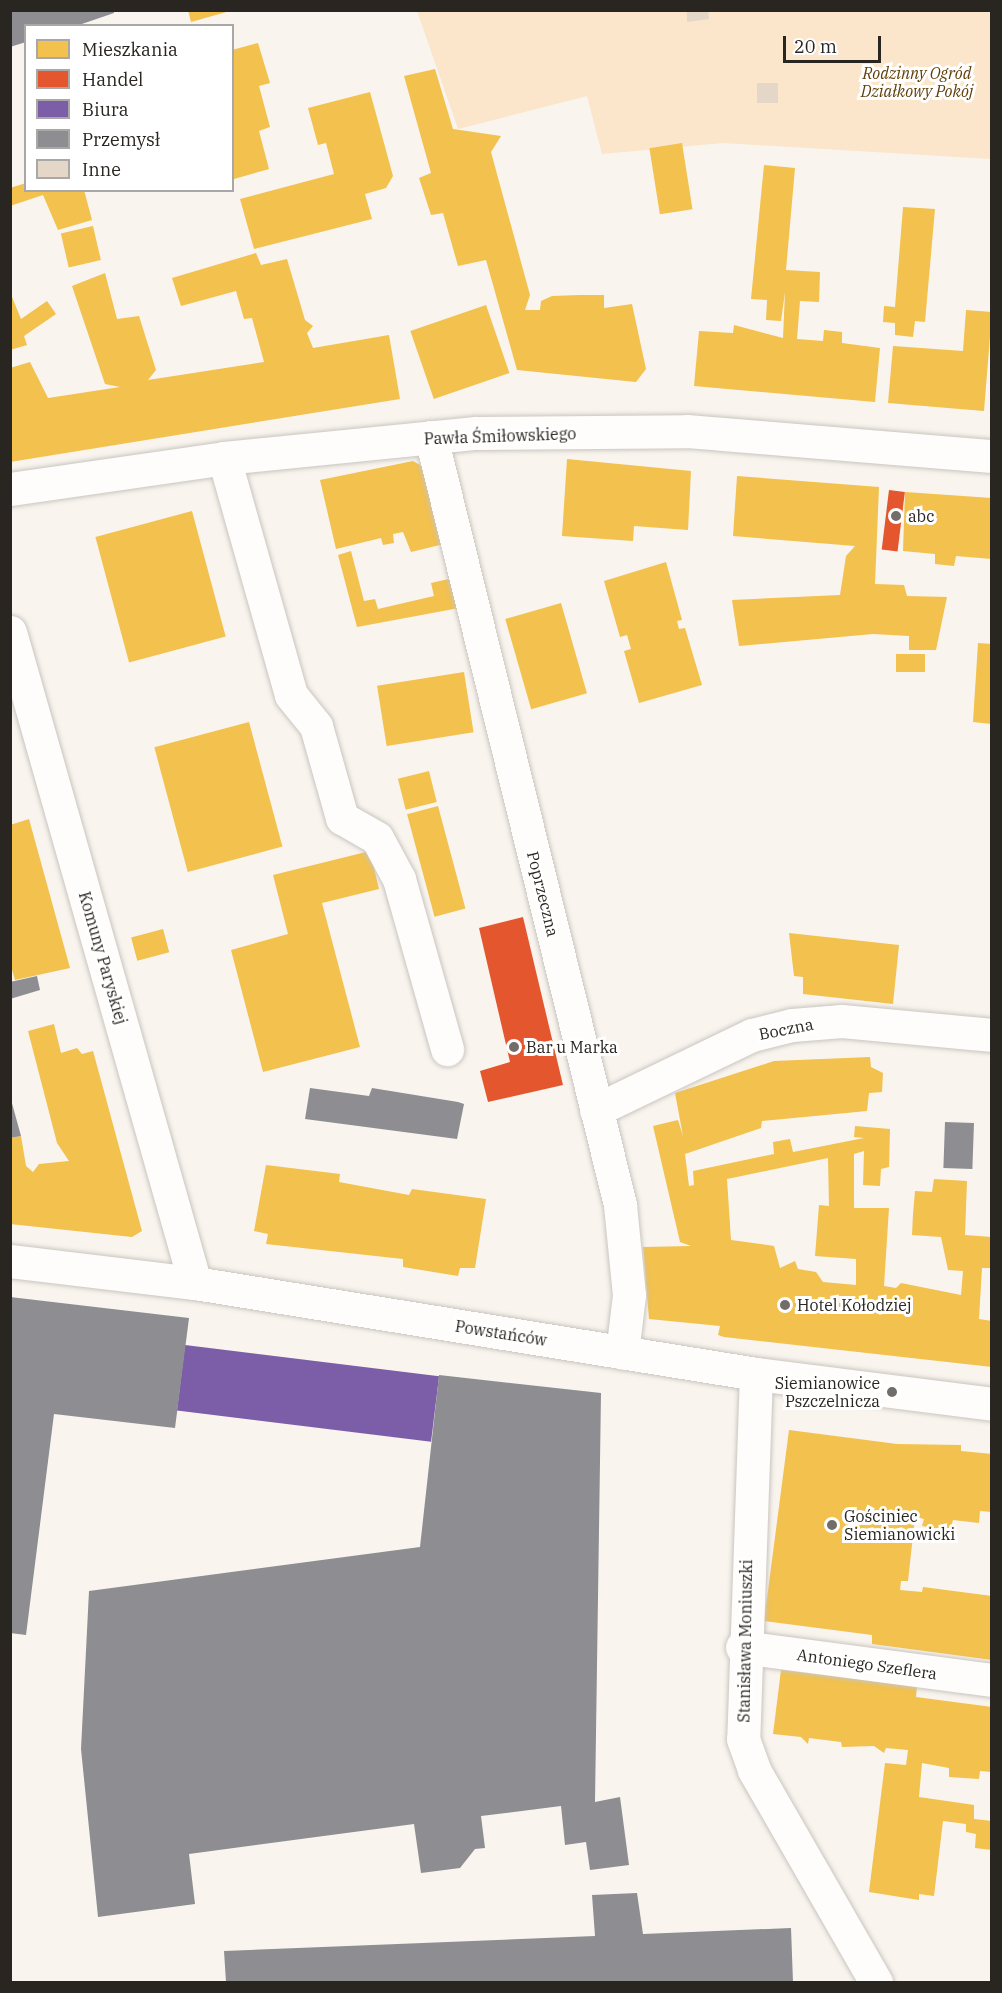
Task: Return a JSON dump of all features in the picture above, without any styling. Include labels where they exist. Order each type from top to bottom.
[{"type":"street","name":"Pawła Śmiłowskiego","points":[[10,489],[224,458],[430,437],[687,431],[992,456]]},
{"type":"street","name":"Poprzeczna","points":[[430,437],[596,1110],[627,1248],[629,1295],[622,1353]]},
{"type":"street","points":[[224,458],[291,695],[316,726],[342,818],[376,838],[399,879],[447,1048]]},
{"type":"street","name":"Komuny Paryskiej","points":[[10,632],[195,1283]]},
{"type":"street","name":"Boczna","points":[[596,1110],[752,1035],[792,1025],[843,1021],[992,1035]]},
{"type":"street","name":"Powstańców","points":[[10,1261],[195,1283],[756,1374],[992,1404]]},
{"type":"street","name":"Stanisława Moniuszki","points":[[756,1374],[742,1647],[743,1739],[754,1770],[876,1983]]},
{"type":"street","name":"Antoniego Szeflera","points":[[742,1647],[992,1680]]},
{"type":"green space","name":"Rodzinny Ogród Działkowy Pokój","points":[[417,11],[991,11],[991,159],[723,143],[602,154],[587,96],[458,129]]},
{"type":"building: Mieszkania","points":[[188,10],[230,10],[230,11],[191,22]]},
{"type":"building: Mieszkania","points":[[258,43],[270,83],[259,86],[270,127],[259,131],[269,169],[234,179],[234,49]]},
{"type":"building: Mieszkania","points":[[435,69],[453,129],[501,136],[491,152],[530,295],[525,310],[540,310],[541,301],[552,296],[604,295],[604,308],[632,304],[646,369],[636,382],[517,370],[486,260],[458,266],[443,213],[431,215],[419,178],[431,173],[404,76]]},
{"type":"building: Mieszkania","points":[[370,92],[393,176],[386,188],[365,194],[372,219],[254,249],[240,199],[334,174],[326,143],[318,145],[308,108]]},
{"type":"building: Mieszkania","points":[[682,143],[692,209],[660,214],[649,148]]},
{"type":"building: Mieszkania","points":[[764,165],[795,168],[786,270],[820,272],[819,302],[800,301],[797,339],[823,341],[824,330],[842,332],[842,343],[880,348],[875,402],[694,386],[699,331],[733,333],[734,325],[783,338],[785,292],[781,321],[766,320],[767,300],[751,299]]},
{"type":"building: Mieszkania","points":[[24,184],[24,192],[85,192],[92,220],[58,230],[43,195],[10,206],[10,188]]},
{"type":"building: Mieszkania","points":[[903,207],[935,209],[925,322],[915,321],[913,337],[895,335],[895,323],[883,322],[884,306],[895,307]]},
{"type":"building: Mieszkania","points":[[93,226],[101,260],[69,268],[61,233]]},
{"type":"building: Mieszkania","points":[[256,253],[261,265],[287,259],[305,320],[313,326],[307,333],[313,348],[389,335],[400,399],[10,462],[10,368],[30,362],[48,398],[120,387],[105,384],[72,286],[105,273],[117,319],[139,316],[156,370],[148,380],[264,362],[252,318],[244,319],[236,291],[181,306],[172,278]]},
{"type":"building: Mieszkania","points":[[10,292],[21,319],[47,301],[56,314],[24,336],[27,345],[10,350]]},
{"type":"building: Mieszkania","points":[[486,305],[509,373],[434,399],[410,331]]},
{"type":"building: Mieszkania","points":[[966,310],[992,312],[984,411],[888,403],[893,346],[963,351]]},
{"type":"building: Mieszkania","points":[[567,459],[691,471],[688,530],[634,526],[633,541],[562,536]]},
{"type":"building: Mieszkania","points":[[413,461],[429,470],[444,544],[411,552],[403,532],[393,534],[394,543],[383,545],[381,538],[336,549],[320,480]]},
{"type":"building: Mieszkania","points":[[737,476],[879,487],[875,584],[904,585],[907,596],[947,597],[936,650],[909,650],[909,636],[873,634],[739,646],[732,600],[840,595],[846,556],[855,546],[733,536]]},
{"type":"building: Mieszkania","points":[[905,492],[992,498],[992,559],[956,556],[954,566],[935,564],[935,554],[903,551]]},
{"type":"building: Mieszkania","points":[[192,511],[226,637],[129,662],[95,537]]},
{"type":"building: Mieszkania","points":[[351,551],[364,601],[375,599],[378,609],[434,596],[431,583],[453,578],[459,608],[357,627],[338,555]]},
{"type":"building: Mieszkania","points":[[666,562],[682,620],[677,621],[679,629],[685,628],[702,685],[639,703],[624,651],[631,649],[627,635],[620,637],[604,581]]},
{"type":"building: Mieszkania","points":[[561,603],[587,693],[531,709],[505,619]]},
{"type":"building: Mieszkania","points":[[978,643],[992,644],[992,724],[973,722]]},
{"type":"building: Mieszkania","points":[[896,654],[925,654],[925,672],[896,672]]},
{"type":"building: Mieszkania","points":[[464,672],[474,732],[387,746],[377,686]]},
{"type":"building: Mieszkania","points":[[249,722],[282,847],[188,872],[154,747]]},
{"type":"building: Mieszkania","points":[[429,771],[437,802],[406,810],[398,779]]},
{"type":"building: Mieszkania","points":[[438,806],[465,908],[435,917],[407,814]]},
{"type":"building: Mieszkania","points":[[29,819],[70,968],[15,980],[10,963],[10,825]]},
{"type":"building: Mieszkania","points":[[370,851],[379,889],[322,903],[360,1047],[263,1072],[231,950],[288,934],[273,875]]},
{"type":"building: Mieszkania","points":[[163,929],[169,952],[137,961],[131,938]]},
{"type":"building: Mieszkania","points":[[789,933],[899,945],[893,1004],[803,994],[803,977],[794,976]]},
{"type":"building: Mieszkania","points":[[54,1024],[61,1053],[77,1048],[82,1054],[93,1051],[142,1231],[132,1237],[10,1224],[10,1138],[21,1136],[26,1166],[33,1172],[39,1164],[69,1161],[57,1143],[28,1031]]},
{"type":"building: Mieszkania","points":[[870,1057],[871,1067],[883,1073],[882,1092],[869,1093],[867,1111],[762,1121],[761,1128],[685,1154],[689,1186],[694,1185],[693,1171],[774,1154],[773,1142],[790,1139],[793,1152],[864,1138],[854,1137],[855,1126],[890,1129],[889,1167],[881,1169],[880,1186],[863,1185],[864,1151],[854,1154],[854,1208],[889,1208],[884,1286],[896,1288],[901,1283],[961,1295],[963,1271],[948,1270],[941,1237],[912,1235],[913,1214],[915,1191],[932,1192],[934,1179],[967,1181],[965,1235],[992,1237],[991,1268],[982,1268],[979,1319],[992,1321],[992,1367],[724,1337],[718,1335],[720,1326],[649,1319],[643,1247],[691,1246],[680,1242],[653,1126],[678,1120],[683,1136],[675,1093],[774,1061]],"holes":[[[828,1158],[829,1206],[819,1205],[815,1256],[856,1259],[856,1285],[823,1282],[816,1272],[798,1269],[795,1261],[780,1268],[774,1246],[731,1240],[727,1179]]]},
{"type":"building: Mieszkania","points":[[266,1165],[340,1174],[339,1182],[409,1195],[412,1189],[486,1199],[475,1268],[460,1268],[458,1276],[403,1267],[403,1259],[266,1244],[268,1234],[254,1231]]},
{"type":"building: Mieszkania","points":[[789,1430],[897,1444],[961,1445],[961,1451],[992,1454],[992,1512],[980,1511],[979,1523],[953,1520],[950,1531],[922,1526],[924,1519],[915,1517],[908,1581],[901,1581],[900,1590],[922,1592],[923,1587],[992,1596],[992,1660],[872,1644],[872,1635],[764,1621]]},
{"type":"building: Mieszkania","points":[[781,1670],[917,1686],[916,1697],[992,1707],[992,1772],[980,1771],[979,1779],[949,1777],[949,1768],[922,1763],[919,1797],[974,1805],[974,1819],[992,1821],[992,1850],[975,1848],[976,1834],[966,1832],[966,1824],[943,1821],[934,1896],[919,1894],[919,1900],[869,1892],[885,1763],[906,1765],[908,1750],[886,1748],[884,1753],[874,1746],[842,1747],[841,1742],[809,1738],[808,1744],[801,1737],[773,1734]]},
{"type":"building: Handel","points":[[889,490],[905,492],[898,552],[882,550]]},
{"type":"building: Handel","points":[[523,917],[563,1085],[488,1102],[480,1071],[510,1062],[479,928]]},
{"type":"building: Biura","points":[[185,1345],[439,1376],[431,1442],[177,1411]]},
{"type":"building: Przemysł","points":[[10,10],[114,10],[114,13],[82,24],[24,24],[24,43],[10,47]]},
{"type":"building: Przemysł","points":[[37,976],[40,990],[10,999],[10,982]]},
{"type":"building: Przemysł","points":[[310,1088],[369,1096],[372,1088],[464,1104],[457,1139],[305,1119]]},
{"type":"building: Przemysł","points":[[10,1096],[21,1136],[10,1138]]},
{"type":"building: Przemysł","points":[[945,1122],[974,1123],[972,1169],[943,1168]]},
{"type":"building: Przemysł","points":[[10,1297],[189,1318],[175,1428],[54,1414],[26,1635],[10,1633]]},
{"type":"building: Przemysł","points":[[439,1375],[601,1393],[595,1802],[620,1797],[629,1865],[590,1870],[586,1842],[565,1845],[561,1806],[481,1816],[485,1848],[475,1849],[460,1868],[421,1873],[414,1824],[189,1854],[195,1904],[98,1917],[81,1749],[89,1591],[420,1547]]},
{"type":"building: Przemysł","points":[[637,1893],[643,1934],[791,1928],[793,1982],[226,1982],[224,1951],[595,1936],[592,1895]]},
{"type":"building: Inne","points":[[687,10],[708,10],[709,19],[687,22]]},
{"type":"building: Inne","points":[[757,83],[778,83],[778,103],[757,103]]},
{"type":"place","name":"abc","points":[[896,516]]},
{"type":"place","name":"Bar u Marka","points":[[514,1047]]},
{"type":"place","name":"Hotel Kołodziej","points":[[785,1305]]},
{"type":"place","name":"Siemianowice Pszczelnicza","points":[[892,1392]]},
{"type":"place","name":"Gościniec Siemianowicki","points":[[832,1525]]}]
